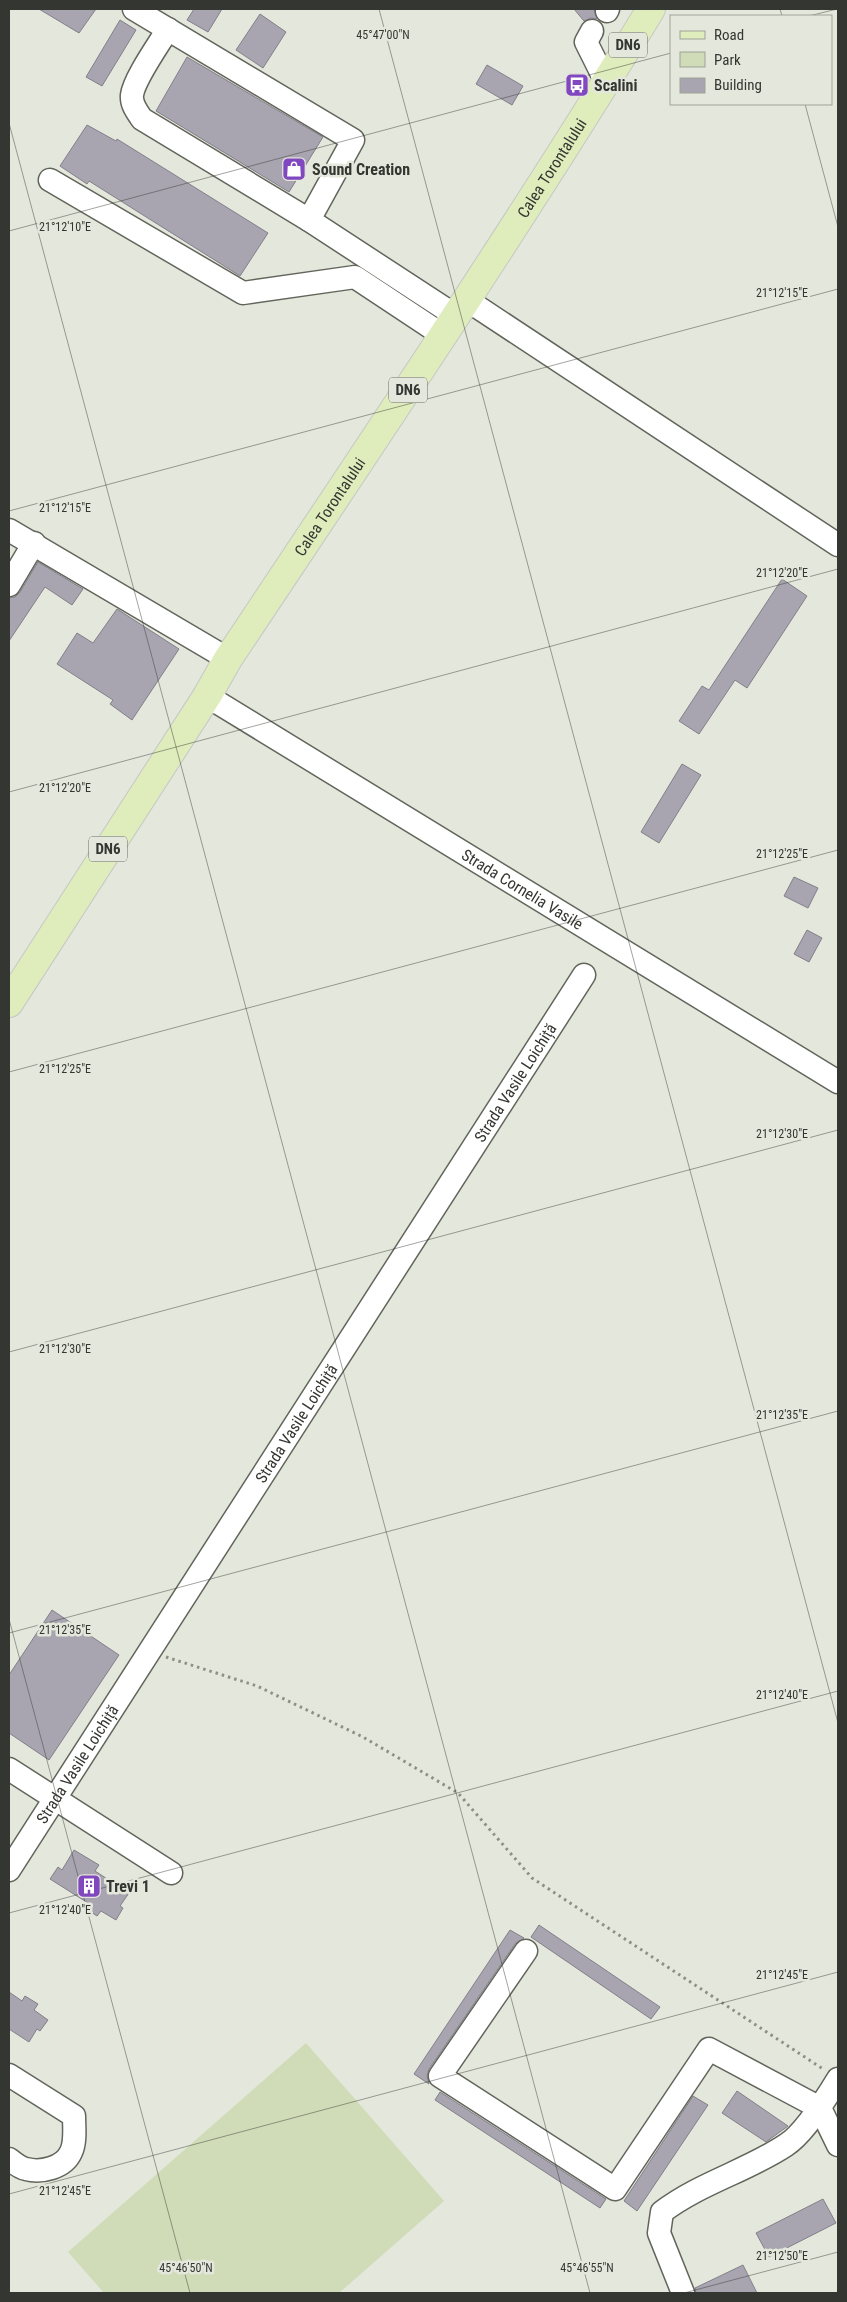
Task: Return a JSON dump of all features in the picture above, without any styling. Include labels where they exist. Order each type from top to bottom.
[{"type":"main road","name":"Calea Torontalului","points":[[13,985],[207,696],[228,659],[456,317],[651,9]]},
{"type":"street","points":[[134,9],[353,140],[309,220]]},
{"type":"street","points":[[168,30],[136,83],[132,95],[134,108],[142,119],[309,220],[456,317],[838,545]]},
{"type":"street","points":[[592,31],[586,42],[606,82]]},
{"type":"street","points":[[50,180],[243,293],[355,277],[456,317]]},
{"type":"street","points":[[9,530],[228,659]]},
{"type":"street","points":[[9,585],[34,544]]},
{"type":"street","name":"Strada Cornelia Vasile","points":[[207,696],[838,1082]]},
{"type":"street","name":"Strada Vasile Loichiță","points":[[9,1870],[584,975]]},
{"type":"street","points":[[9,1768],[171,1874]]},
{"type":"street","points":[[526,1951],[440,2076],[615,2189],[708,2049],[820,2108],[838,2145]]},
{"type":"street","points":[[9,2075],[74,2116],[74,2135],[71,2153],[60,2165],[44,2170],[25,2169],[9,2159]]},
{"type":"street","points":[[683,2293],[659,2233],[662,2212],[681,2197],[788,2144],[820,2108],[838,2079]]},
{"type":"path","points":[[152,1648],[165,1657],[257,1686],[363,1737],[458,1793],[532,1878],[838,2079]]},
{"type":"green space","points":[[306,2043],[444,2201],[339,2293],[104,2293],[68,2252]]},
{"type":"building","points":[[39,9],[96,9],[79,33]]},
{"type":"building","points":[[194,9],[222,9],[208,32],[187,20]]},
{"type":"building","points":[[574,9],[594,9],[597,19],[591,18],[584,21]]},
{"type":"building","points":[[260,14],[286,32],[263,68],[236,50]]},
{"type":"building","points":[[120,20],[136,30],[102,86],[86,77]]},
{"type":"building","points":[[187,57],[323,137],[289,192],[156,111]]},
{"type":"building","points":[[487,65],[523,86],[512,105],[476,84]]},
{"type":"building","points":[[87,125],[116,141],[117,139],[268,233],[240,276],[89,181],[87,184],[60,166]]},
{"type":"building","points":[[38,562],[83,589],[72,605],[45,587],[9,641],[9,598],[15,597],[20,592]]},
{"type":"building","points":[[782,579],[807,596],[747,688],[735,680],[699,734],[679,721],[702,686],[709,690]]},
{"type":"building","points":[[117,609],[179,649],[132,720],[110,704],[113,700],[57,664],[77,633],[93,643]]},
{"type":"building","points":[[682,764],[701,775],[659,843],[641,832]]},
{"type":"building","points":[[794,877],[818,888],[808,908],[784,896]]},
{"type":"building","points":[[807,930],[822,938],[809,962],[794,954]]},
{"type":"building","points":[[52,1610],[119,1655],[49,1760],[9,1733],[9,1675]]},
{"type":"building","name":"Trevi 1","points":[[74,1850],[99,1865],[95,1871],[129,1893],[120,1906],[123,1908],[116,1920],[101,1911],[97,1916],[85,1908],[88,1903],[50,1879],[58,1867],[62,1870]]},
{"type":"building","points":[[539,1925],[660,2007],[651,2019],[531,1937]]},
{"type":"building","points":[[510,1930],[524,1938],[515,1944],[429,2069],[427,2076],[429,2084],[414,2074]]},
{"type":"building","points":[[9,1992],[22,2001],[25,1996],[38,2004],[34,2010],[48,2020],[40,2031],[37,2029],[29,2042],[9,2029]]},
{"type":"building","points":[[737,2091],[788,2126],[766,2142],[722,2113]]},
{"type":"building","points":[[440,2092],[606,2199],[600,2208],[435,2100]]},
{"type":"building","points":[[693,2096],[708,2105],[637,2211],[624,2201]]},
{"type":"building","points":[[823,2199],[836,2223],[769,2257],[756,2233]]},
{"type":"building","points":[[743,2265],[757,2293],[696,2293],[695,2288]]},
{"type":"place","name":"Scalini","points":[[577,85]]},
{"type":"place","name":"Sound Creation","points":[[294,169]]},
{"type":"place","name":"Trevi 1","points":[[89,1886]]}]
